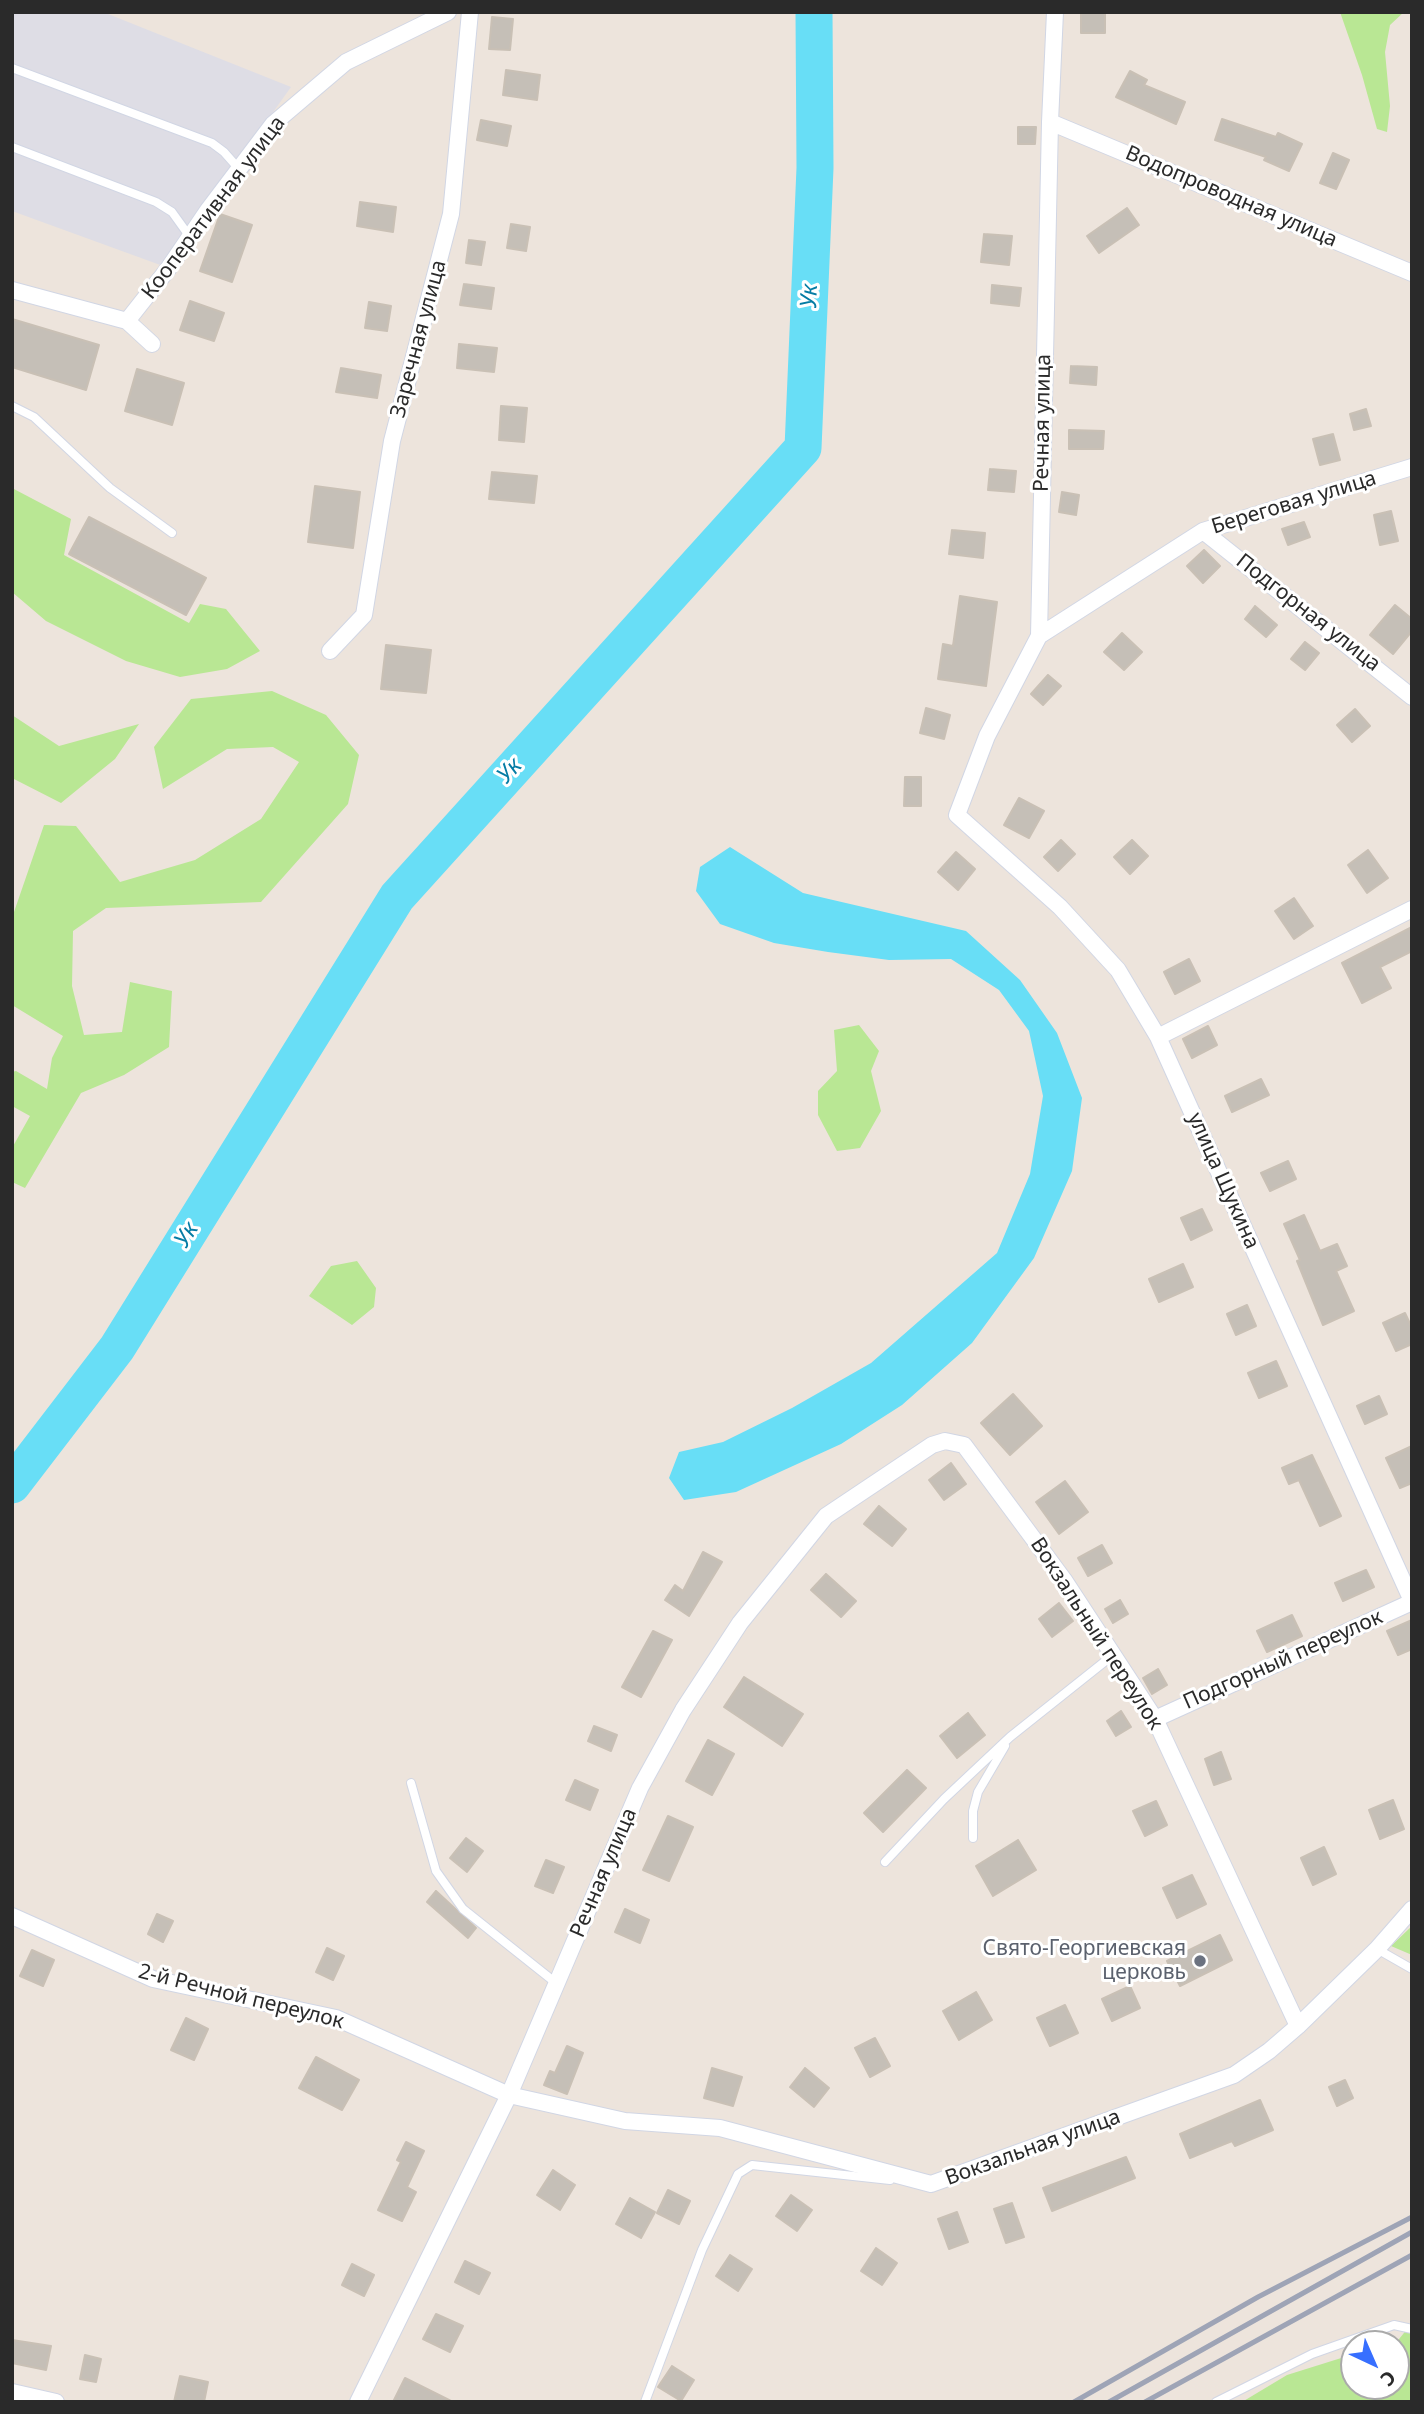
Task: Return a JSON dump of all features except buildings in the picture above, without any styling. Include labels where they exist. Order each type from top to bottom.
[{"type":"street","name":"Кооперативная улица","points":[[127,321],[169,269],[273,124],[346,62],[448,12]]},
{"type":"street","name":"Заречная улица","points":[[330,651],[364,615],[392,441],[451,214],[470,12]]},
{"type":"street","name":"Речная улица","points":[[957,815],[987,737],[1039,636],[1050,122],[1055,12]]},
{"type":"street","name":"Водопроводная улица","points":[[1050,122],[1412,273]]},
{"type":"street","points":[[12,290],[127,321],[152,344]]},
{"type":"street","name":"Береговая улица","points":[[1039,636],[1203,531],[1412,467]]},
{"type":"street","name":"Подгорная улица","points":[[1203,531],[1412,697]]},
{"type":"street","name":"улица Щукина","points":[[957,815],[1060,907],[1118,970],[1158,1037],[1412,1601]]},
{"type":"street","points":[[1158,1037],[1412,909]]},
{"type":"street","name":"Речная улица","points":[[358,2402],[509,2095],[640,1788],[683,1710],[740,1623],[826,1516],[932,1445],[945,1441],[964,1445]]},
{"type":"street","name":"Вокзальный переулок","points":[[964,1445],[1064,1580],[1155,1719],[1298,2026]]},
{"type":"street","name":"Подгорный переулок","points":[[1155,1719],[1412,1601]]},
{"type":"street","name":"Вокзальная улица","points":[[509,2095],[625,2122],[720,2127],[931,2185],[1234,2075],[1269,2052],[1298,2026],[1377,1949],[1412,1909]]},
{"type":"street","name":"2-й Речной переулок","points":[[12,1916],[153,1979],[336,2018],[509,2095]]},
{"type":"street","points":[[12,2392],[56,2402]]},
{"type":"lane","points":[[12,68],[212,143],[232,159],[239,169]]},
{"type":"lane","points":[[12,147],[166,207],[176,216],[190,237]]},
{"type":"lane","points":[[12,406],[34,417],[110,488],[172,533]]},
{"type":"lane","points":[[885,1862],[944,1799],[1010,1737],[1113,1655]]},
{"type":"lane","points":[[973,1838],[973,1811],[978,1792],[1010,1737]]},
{"type":"lane","points":[[411,1783],[436,1871],[463,1909],[556,1983]]},
{"type":"lane","points":[[1377,1949],[1412,1969]]},
{"type":"lane","points":[[645,2402],[702,2250],[738,2174],[752,2165],[931,2185]]},
{"type":"lane","points":[[1216,2402],[1312,2354],[1394,2325],[1412,2329]]},
{"type":"shaded area","points":[[12,12],[103,12],[291,87],[163,266],[12,211]]},
{"type":"green space","points":[[1340,12],[1404,12],[1390,25],[1385,52],[1390,106],[1387,132],[1377,129]]},
{"type":"green space","points":[[12,488],[71,519],[64,555],[189,623],[200,604],[226,609],[260,651],[227,669],[180,677],[126,661],[46,621],[12,592]]},
{"type":"green space","points":[[272,691],[326,715],[359,755],[348,804],[261,902],[106,908],[73,931],[72,986],[84,1035],[122,1032],[130,982],[172,991],[169,1047],[124,1075],[81,1093],[25,1188],[12,1182],[12,1148],[30,1116],[12,1106],[12,1072],[16,1071],[47,1089],[52,1058],[63,1036],[12,1005],[14,912],[44,825],[76,826],[120,882],[195,860],[261,819],[299,762],[273,747],[227,749],[163,789],[154,747],[191,699]]},
{"type":"green space","points":[[12,715],[59,746],[139,724],[115,759],[61,803],[12,778]]},
{"type":"green space","points":[[859,1025],[879,1051],[871,1071],[881,1111],[860,1148],[837,1151],[818,1115],[818,1091],[837,1071],[834,1030]]},
{"type":"green space","points":[[357,1261],[376,1288],[374,1307],[352,1325],[309,1296],[331,1266]]},
{"type":"green space","points":[[1412,1926],[1412,1955],[1391,1946]]},
{"type":"green space","points":[[1412,2323],[1412,2402],[1242,2402],[1287,2375],[1340,2358],[1340,2400],[1410,2400],[1410,2330],[1406,2330]]},
{"type":"water","points":[[730,847],[803,893],[966,931],[1020,980],[1057,1033],[1082,1098],[1072,1171],[1034,1258],[972,1343],[902,1405],[841,1444],[736,1492],[684,1500],[669,1478],[679,1452],[723,1442],[792,1408],[871,1363],[997,1253],[1030,1174],[1043,1096],[1029,1031],[999,990],[951,959],[889,960],[828,952],[774,943],[720,924],[696,891],[700,867]]},
{"type":"waterway","name":"Ук","points":[[12,1485],[117,1348],[397,897],[803,448],[815,168],[814,12]]},
{"type":"railway","points":[[1074,2402],[1258,2297],[1412,2217]]},
{"type":"railway","points":[[1109,2402],[1412,2232]]},
{"type":"railway","points":[[1145,2402],[1412,2255]]},
{"type":"place","name":"Свято-Георгиевская церковь","points":[[1200,1961]]}]
